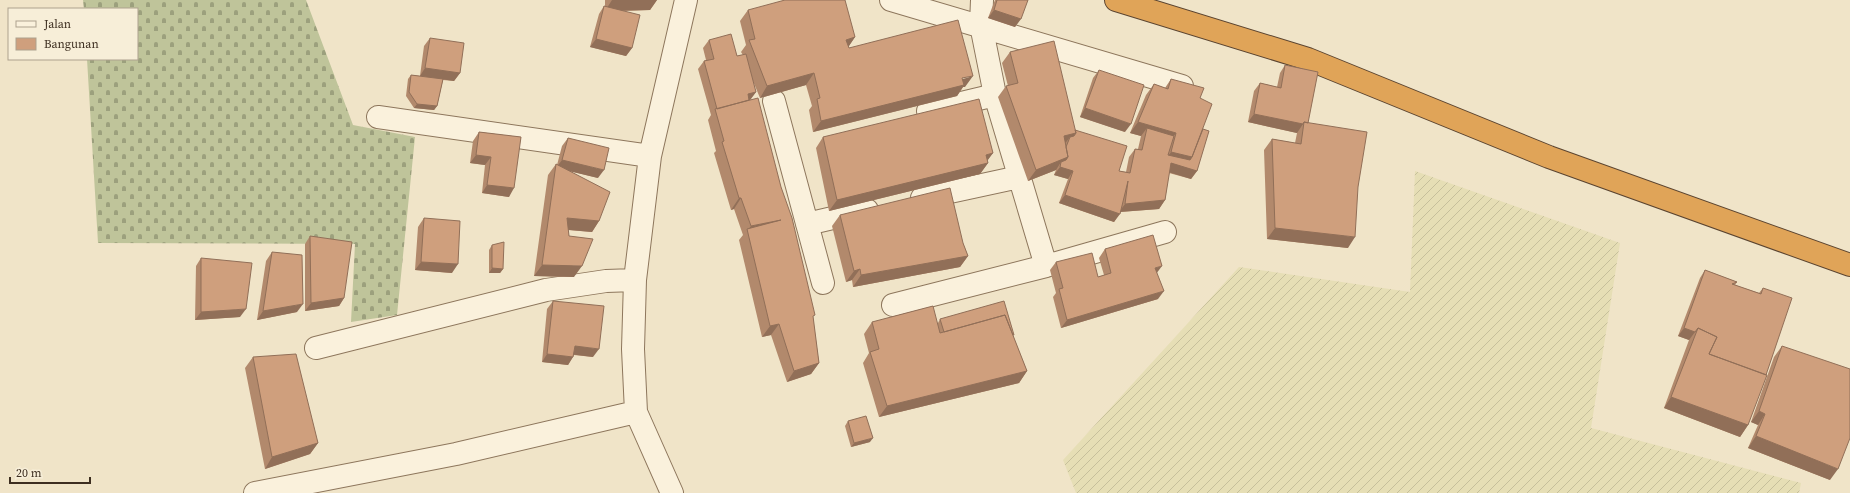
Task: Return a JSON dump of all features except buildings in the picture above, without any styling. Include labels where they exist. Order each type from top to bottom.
[{"type":"highway","points":[[1116,0],[1308,59],[1548,157],[1850,266]]},
{"type":"street","points":[[672,493],[636,412],[633,349],[635,280],[650,156],[686,0]]},
{"type":"street","points":[[891,0],[981,25],[1182,86]]},
{"type":"street","points":[[982,0],[981,25],[995,95],[1046,266]]},
{"type":"street","points":[[912,116],[995,95]]},
{"type":"street","points":[[774,101],[823,283]]},
{"type":"street","points":[[378,117],[650,156]]},
{"type":"street","points":[[807,224],[1019,177]]},
{"type":"street","points":[[893,305],[1046,266],[1165,232]]},
{"type":"street","points":[[316,348],[546,290],[606,281],[635,280]]},
{"type":"street","points":[[255,493],[456,454],[636,412]]},
{"type":"shaded area","points":[[1415,171],[1620,243],[1591,428],[1801,483],[1799,493],[1076,493],[1063,460],[1239,267],[1410,292]]},
{"type":"green space","points":[[83,0],[306,0],[353,125],[415,137],[397,315],[351,322],[355,244],[98,243],[87,60],[138,60],[138,8],[84,8]]}]
